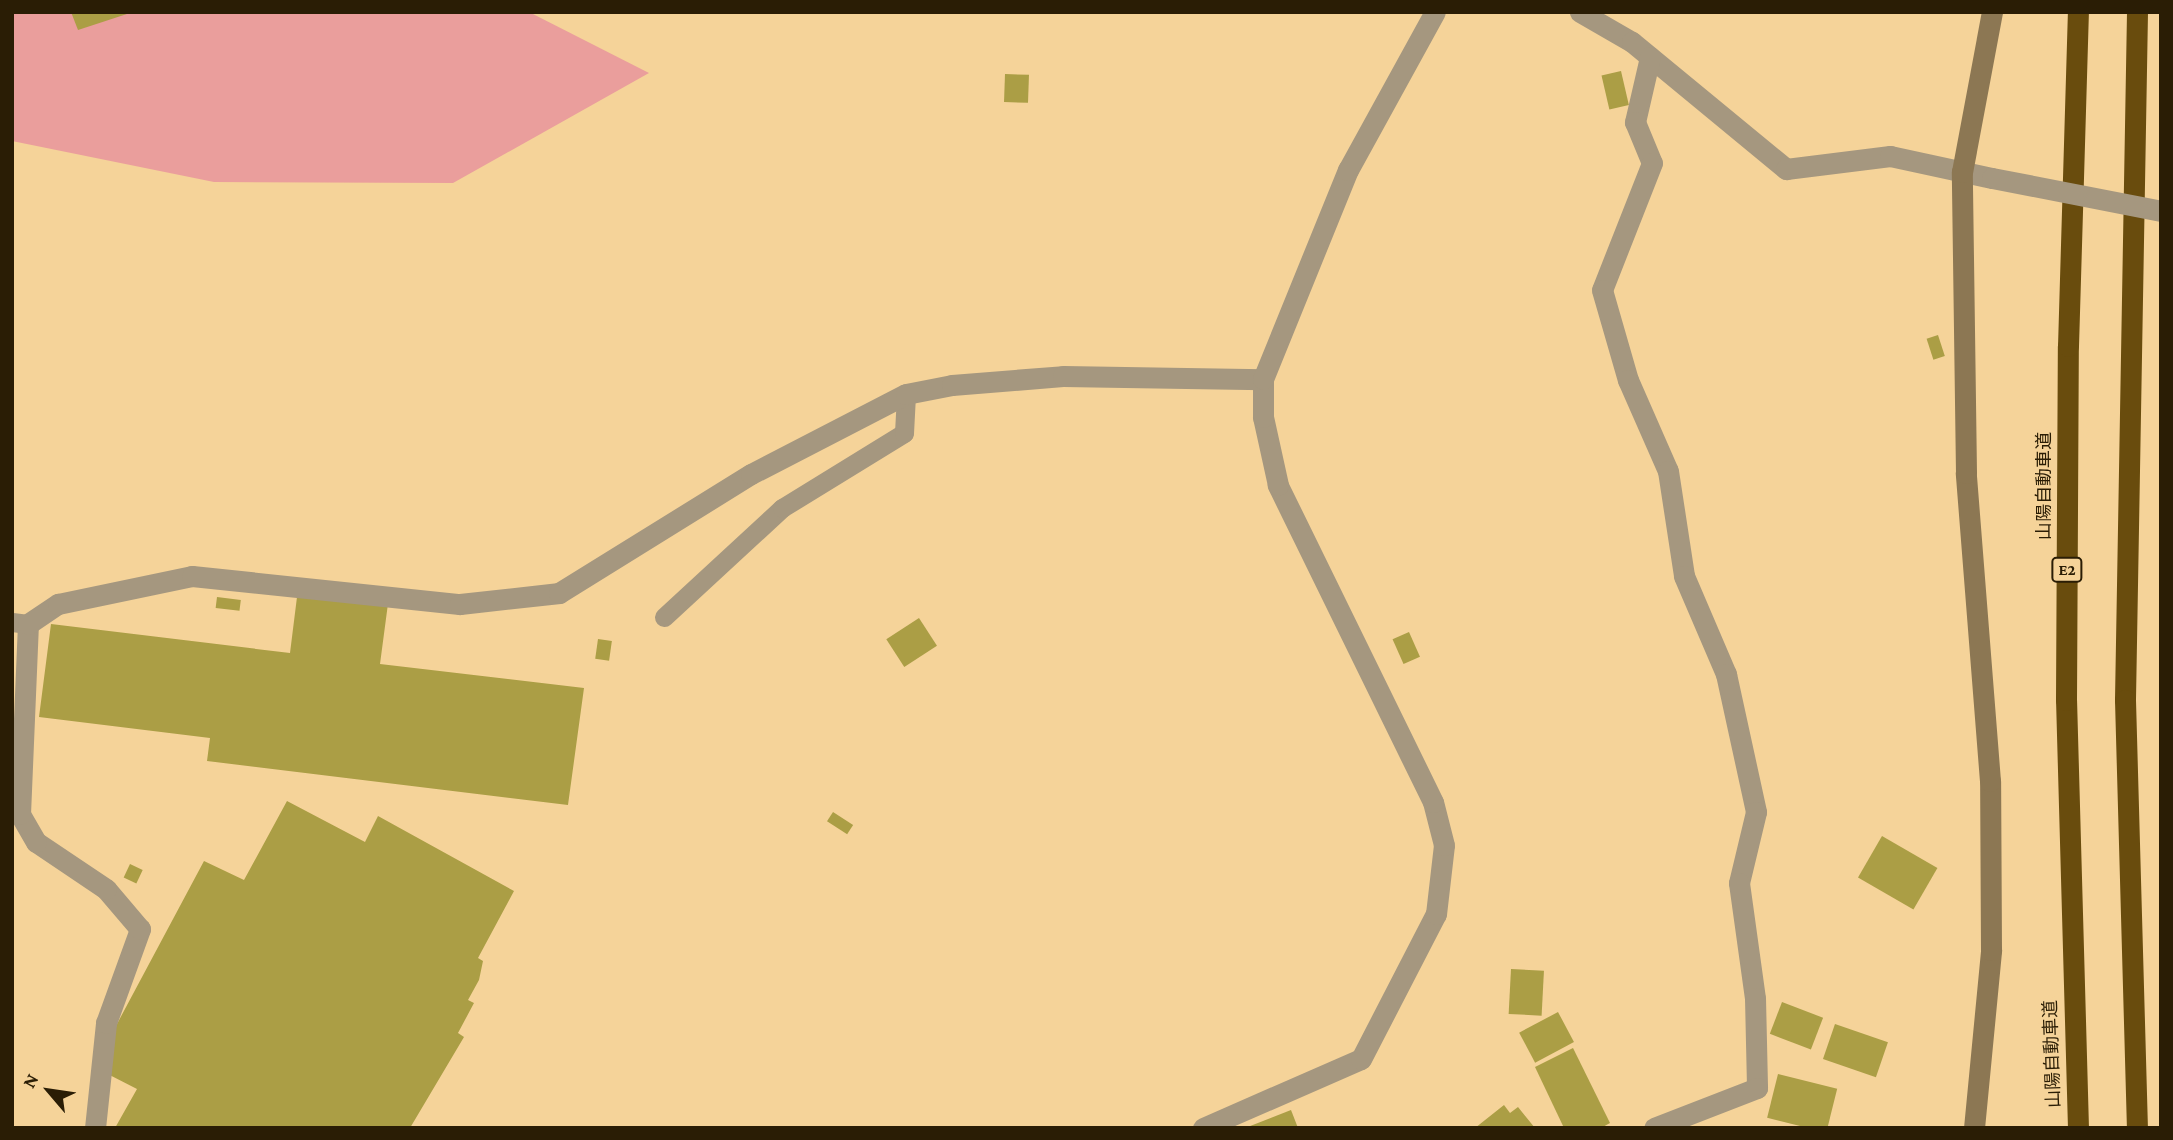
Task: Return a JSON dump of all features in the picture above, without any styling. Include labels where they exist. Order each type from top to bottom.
[{"type":"highway","name":"山陽自動車道","points":[[2078,12],[2068,346],[2066,701],[2078,1128]]},
{"type":"highway","points":[[2137,12],[2125,700],[2137,1128]]},
{"type":"street","points":[[1203,1128],[1361,1059],[1436,914],[1444,845],[1427,789],[1278,485],[1264,417],[1263,379],[1348,170],[1435,12]]},
{"type":"street","points":[[1580,12],[1650,57],[1786,169],[1890,156],[2161,211]]},
{"type":"street","points":[[1974,1128],[1991,950],[1990,781],[1966,473],[1962,172],[1992,12]]},
{"type":"street","points":[[1650,57],[1635,122],[1652,163],[1602,290],[1628,380],[1668,471],[1684,576],[1727,674],[1756,812],[1740,883],[1755,998],[1757,1088],[1654,1128]]},
{"type":"street","points":[[95,1128],[106,1023],[140,929],[106,889],[36,842],[20,814],[18,625],[58,604],[192,576],[460,604],[559,593],[751,474],[906,394],[952,385],[1063,376],[1263,379]]},
{"type":"lane","points":[[664,617],[782,509],[904,433],[906,394]]},
{"type":"shaded area","points":[[12,12],[529,12],[649,73],[453,183],[214,182],[12,141]]},
{"type":"building","points":[[71,12],[130,12],[130,13],[78,30]]},
{"type":"building","points":[[1621,71],[1629,105],[1609,110],[1602,75]]},
{"type":"building","points":[[1005,74],[1029,75],[1028,103],[1004,102]]},
{"type":"building","points":[[1938,335],[1945,356],[1933,360],[1927,339]]},
{"type":"building","points":[[389,596],[380,664],[584,688],[568,805],[207,761],[210,738],[39,717],[51,624],[290,653],[297,597]]},
{"type":"building","points":[[217,597],[241,600],[239,611],[216,608]]},
{"type":"building","points":[[919,618],[937,646],[904,667],[886,639]]},
{"type":"building","points":[[1409,632],[1420,657],[1404,664],[1393,639]]},
{"type":"building","points":[[598,639],[612,641],[609,661],[595,659]]},
{"type":"building","points":[[287,801],[365,842],[378,816],[514,891],[478,958],[483,961],[479,980],[468,1000],[474,1003],[458,1033],[464,1037],[410,1128],[115,1128],[137,1089],[94,1067],[204,861],[244,880]]},
{"type":"building","points":[[833,812],[853,825],[847,834],[827,821]]},
{"type":"building","points":[[1882,836],[1937,868],[1913,910],[1858,878]]},
{"type":"building","points":[[130,864],[143,870],[136,884],[124,878]]},
{"type":"building","points":[[1511,969],[1544,971],[1542,1016],[1509,1014]]},
{"type":"building","points":[[1782,1002],[1823,1018],[1811,1050],[1770,1034]]},
{"type":"building","points":[[1558,1012],[1574,1042],[1535,1063],[1519,1033]]},
{"type":"building","points":[[1835,1024],[1888,1042],[1876,1077],[1823,1059]]},
{"type":"building","points":[[1573,1048],[1610,1123],[1601,1128],[1564,1128],[1535,1067]]},
{"type":"building","points":[[1778,1074],[1837,1089],[1827,1128],[1809,1128],[1767,1118]]},
{"type":"building","points":[[1504,1105],[1510,1113],[1518,1107],[1535,1128],[1475,1128]]},
{"type":"building","points":[[1291,1110],[1298,1128],[1245,1128]]}]
